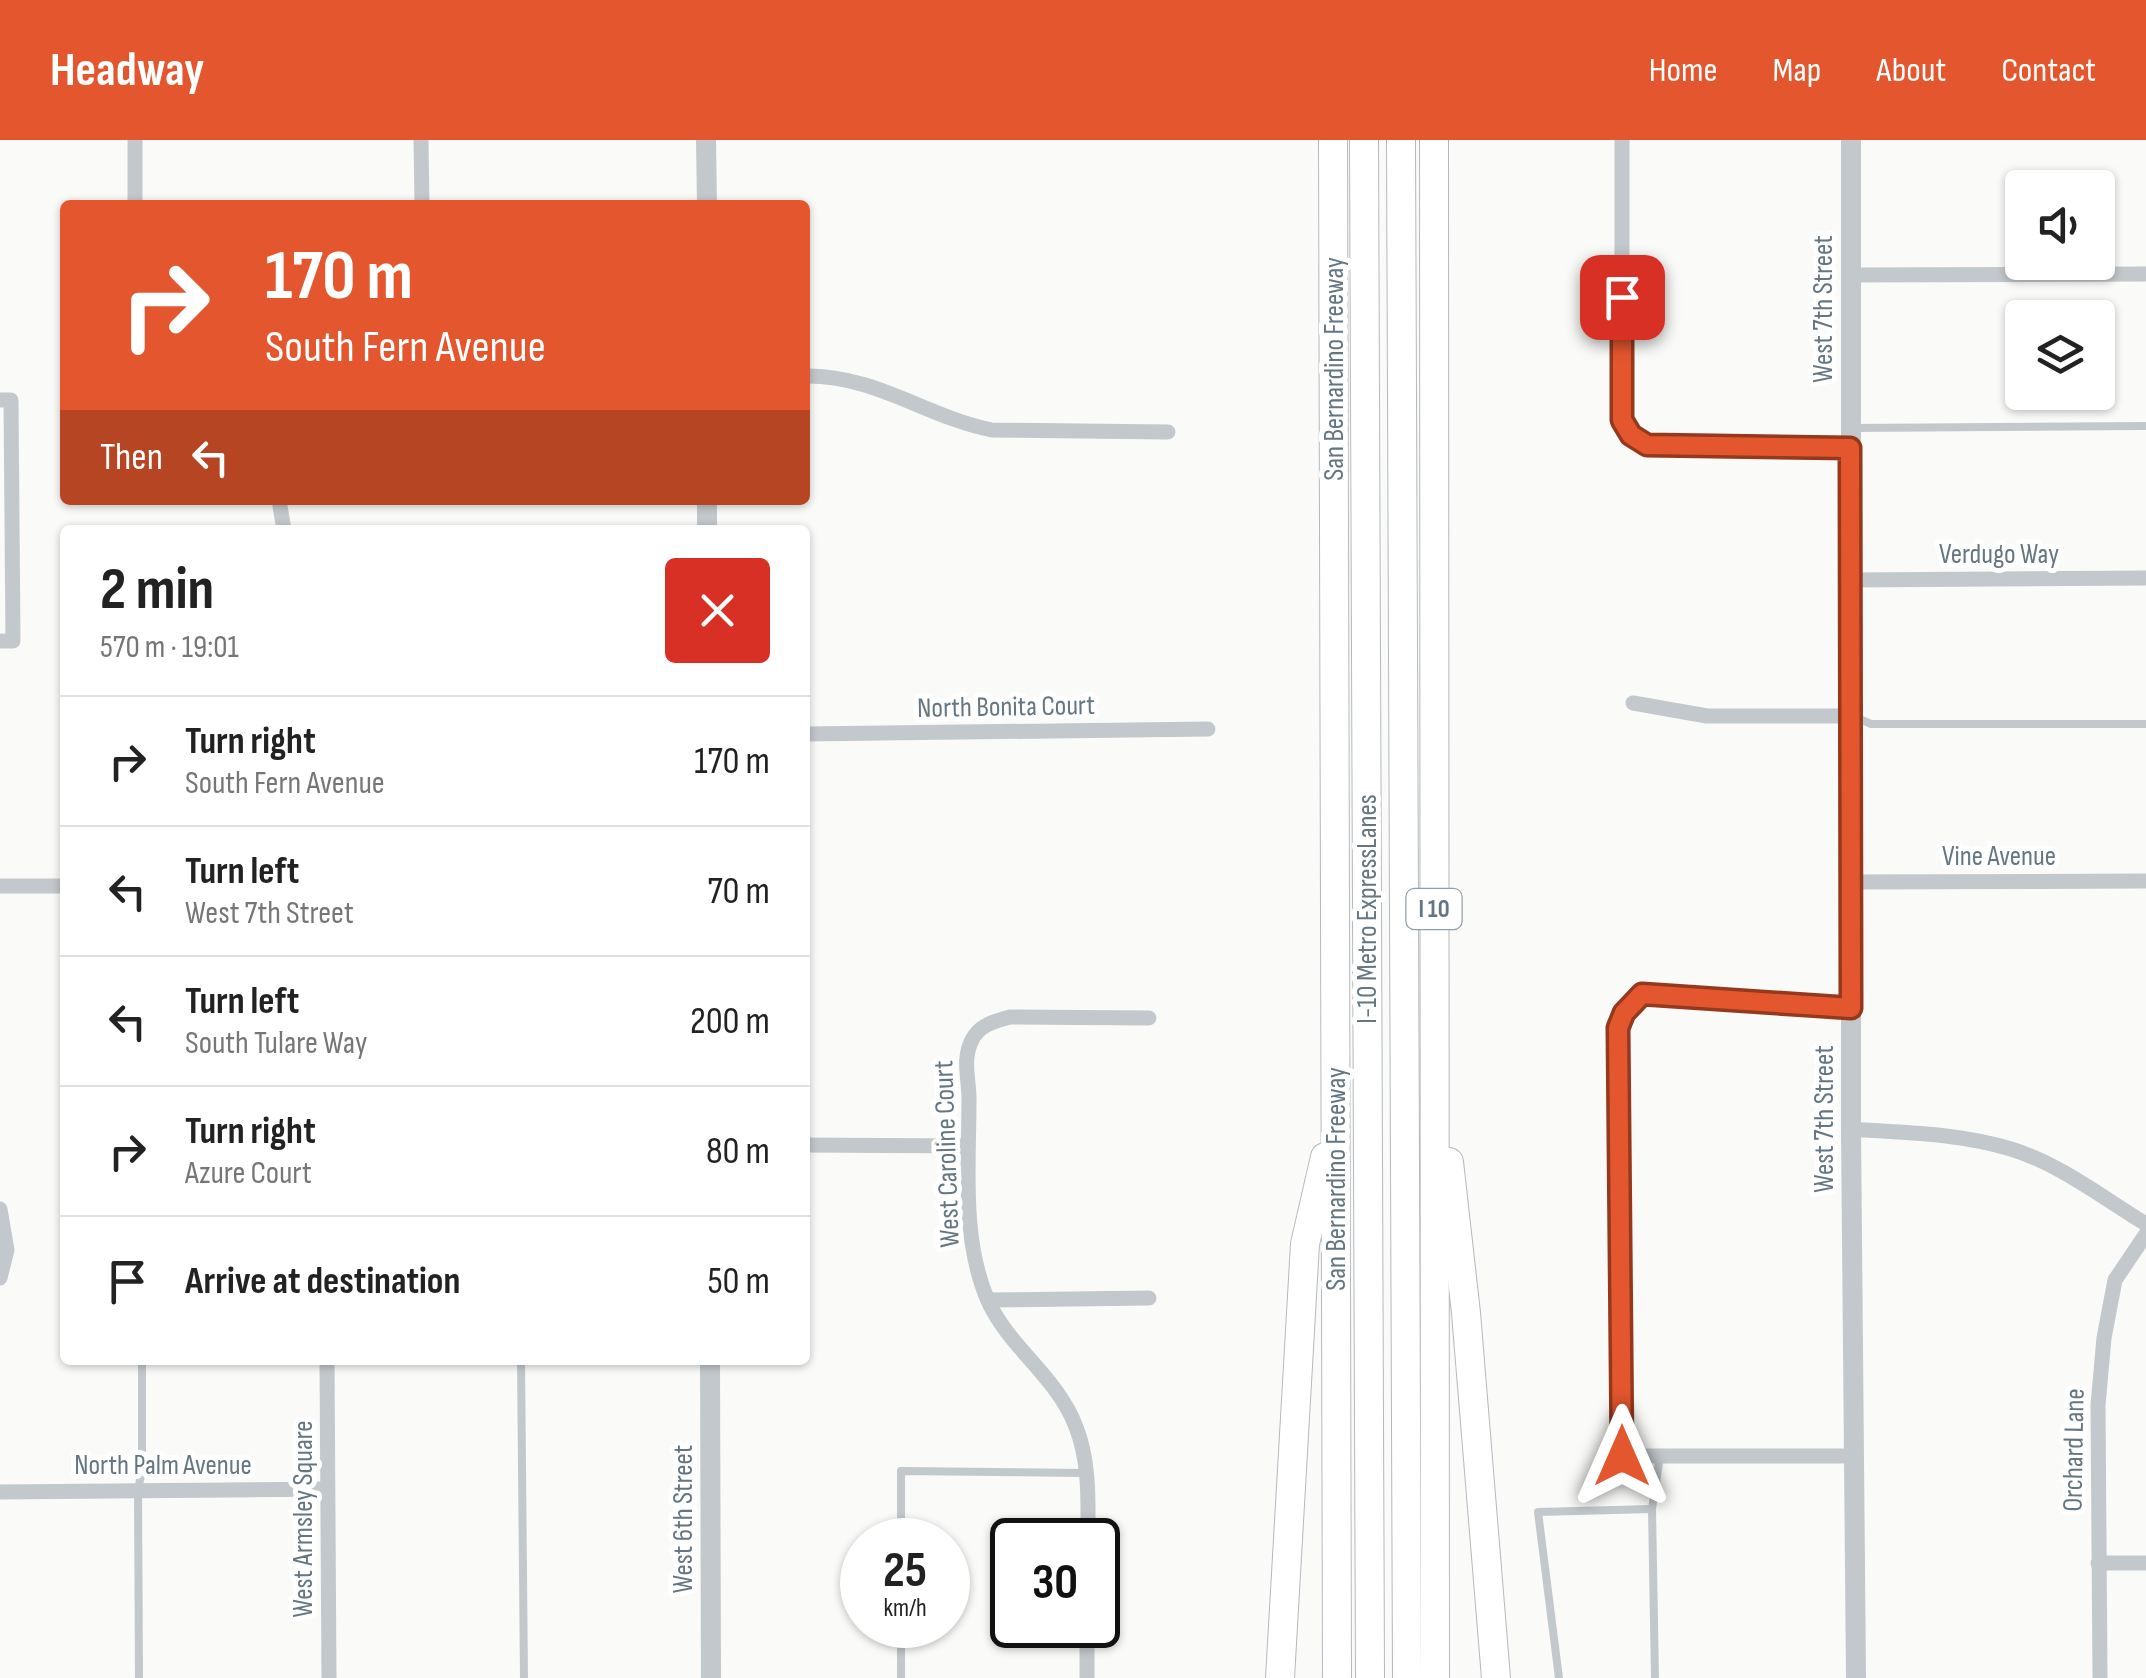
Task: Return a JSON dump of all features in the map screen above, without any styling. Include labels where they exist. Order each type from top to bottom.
[{"type":"highway","name":"San Bernardino Freeway","points":[[1333,140],[1337,1678]]},
{"type":"highway","name":"I-10 Metro ExpressLanes","points":[[1364,140],[1370,1678]]},
{"type":"highway","name":"I-10 Metro ExpressLanes","points":[[1401,140],[1407,1678]]},
{"type":"highway","name":"I 10","points":[[1434,140],[1435,1678]]},
{"type":"highway","points":[[1433,1024],[1466,1313],[1496,1678]]},
{"type":"highway","points":[[1280,1678],[1305,1244],[1337,1102]]},
{"type":"street","points":[[135,140],[135,200]]},
{"type":"street","points":[[422,140],[422,200]]},
{"type":"street","points":[[706,140],[707,200]]},
{"type":"street","points":[[1622,140],[1622,420],[1631,435],[1647,445],[1850,438]]},
{"type":"street","name":"West 7th Street","points":[[1850,140],[1856,1678]]},
{"type":"street","points":[[1850,276],[2146,274]]},
{"type":"street","points":[[810,376],[868,383],[964,425],[992,430],[1168,432]]},
{"type":"street","points":[[0,400],[11,400],[13,641],[0,641]]},
{"type":"street","name":"Verdugo Way","points":[[1852,580],[2146,578]]},
{"type":"street","points":[[1633,704],[1707,716],[1853,716]]},
{"type":"street","name":"North Bonita Court","points":[[810,734],[1208,729]]},
{"type":"street","name":"Vine Avenue","points":[[1851,882],[2146,881]]},
{"type":"street","points":[[0,886],[60,886]]},
{"type":"street","points":[[1851,1008],[1642,994],[1624,1013],[1618,1028],[1622,1456],[1856,1456]]},
{"type":"street","name":"West Caroline Court","points":[[1087,1518],[1086,1473],[1077,1429],[1064,1400],[1003,1329],[974,1258],[966,1056],[974,1035],[988,1024],[1010,1017],[1149,1018]]},
{"type":"street","points":[[1851,1129],[1958,1136],[2014,1150],[2064,1173],[2146,1224]]},
{"type":"street","points":[[810,1144],[968,1146]]},
{"type":"street","points":[[0,1209],[8,1250],[0,1278]]},
{"type":"street","name":"Orchard Lane","points":[[2100,1678],[2098,1406],[2104,1338],[2116,1280],[2146,1234]]},
{"type":"street","points":[[988,1300],[1149,1298]]},
{"type":"street","name":"West Armsley Square","points":[[327,1365],[330,1678]]},
{"type":"street","name":"West 6th Street","points":[[710,1365],[711,1678]]},
{"type":"street","name":"North Palm Avenue","points":[[0,1492],[328,1489]]},
{"type":"street","points":[[2098,1563],[2146,1563]]},
{"type":"street","points":[[1086,1678],[1087,1648]]},
{"type":"lane","points":[[1850,438],[2146,426]]},
{"type":"lane","points":[[1853,716],[1871,724],[2146,724]]},
{"type":"lane","points":[[139,1678],[142,1365]]},
{"type":"lane","points":[[521,1365],[524,1678]]},
{"type":"lane","points":[[1655,1678],[1652,1510],[1660,1456]]},
{"type":"lane","points":[[901,1518],[901,1471],[1086,1473]]},
{"type":"lane","points":[[1559,1678],[1538,1512],[1652,1510]]},
{"type":"lane","points":[[901,1648],[901,1678]]},
{"type":"route","points":[[1622,297],[1622,420],[1631,435],[1647,445],[1850,448],[1853,716],[1851,1008],[1642,994],[1624,1013],[1618,1028],[1622,1456]]}]
